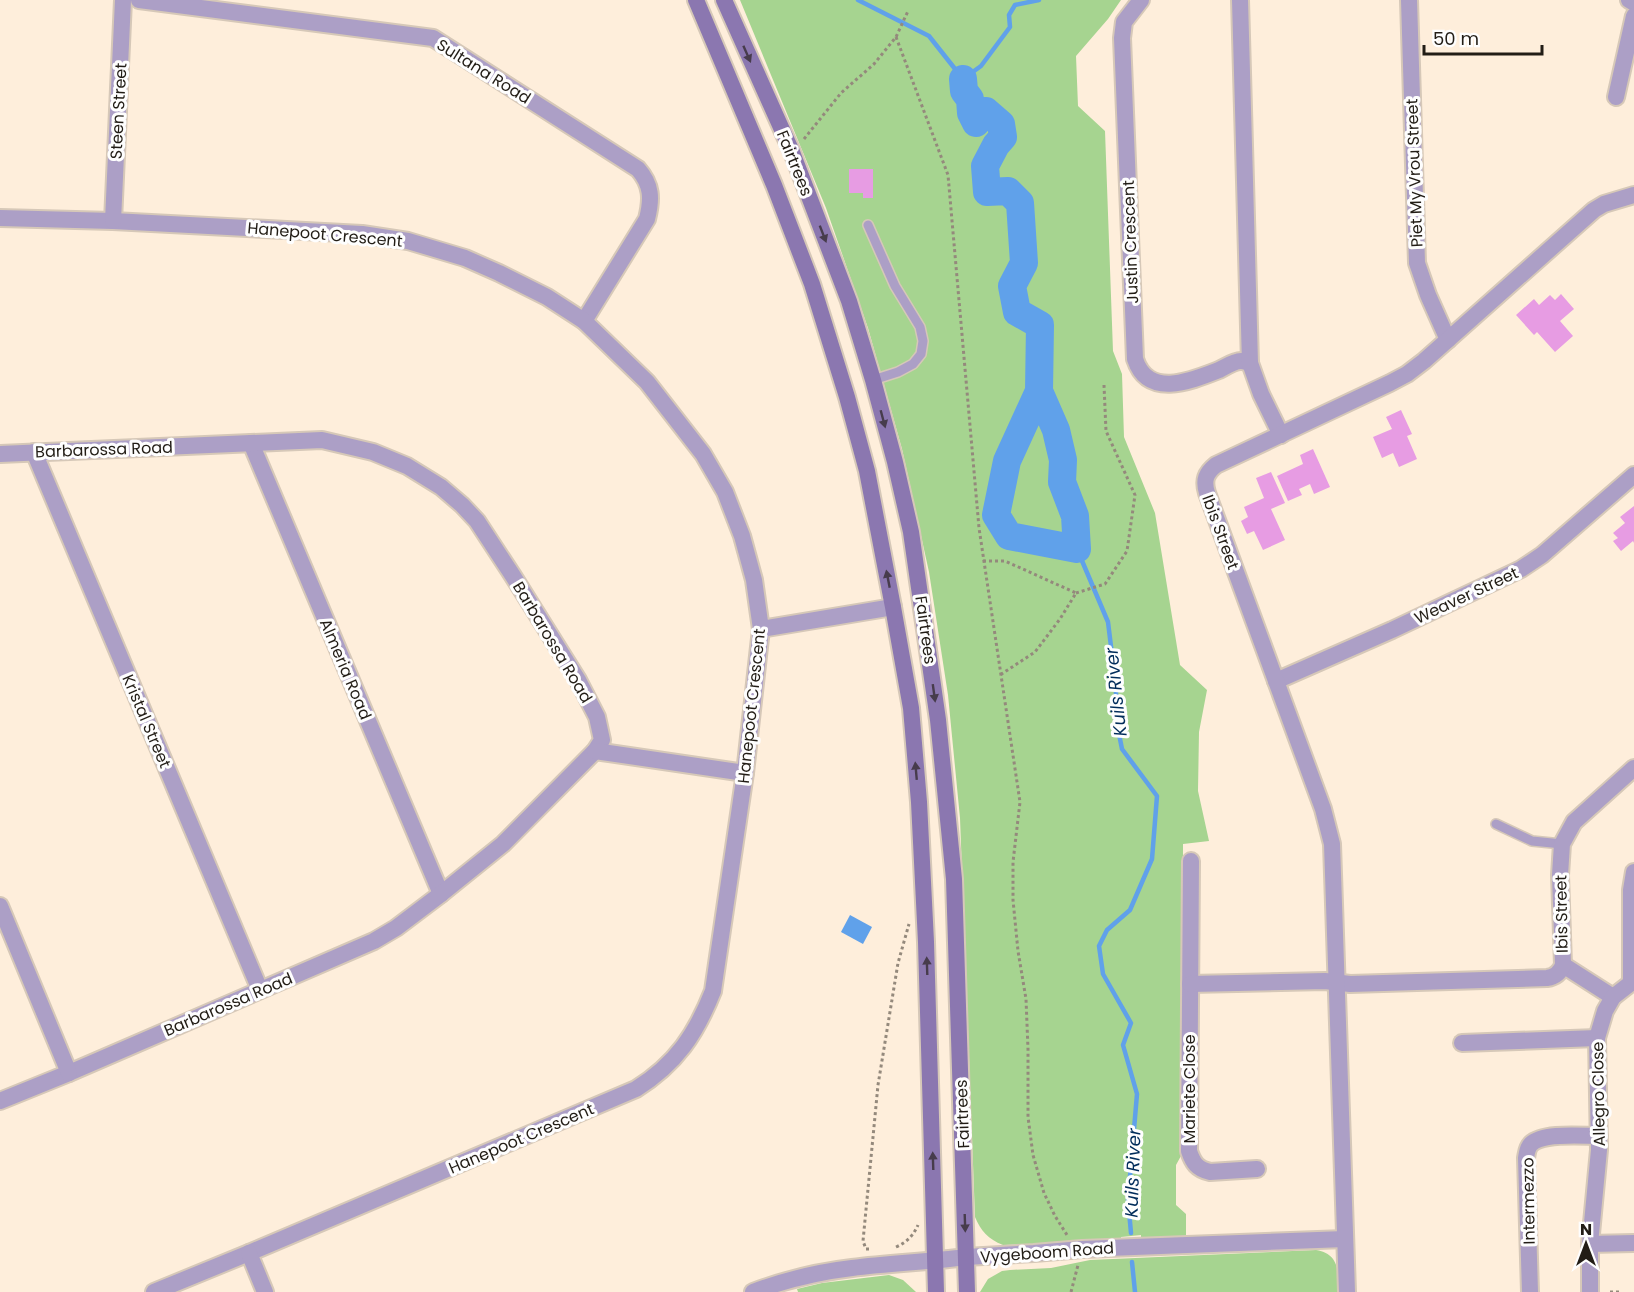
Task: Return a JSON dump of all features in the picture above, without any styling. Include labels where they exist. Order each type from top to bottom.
[{"type":"main road","name":"Fairtrees","points":[[696,0],[774,185],[812,284],[867,471],[893,607],[911,708],[919,802],[927,953],[936,1292]]},
{"type":"main road","name":"Fairtrees","points":[[724,0],[792,152],[849,301],[873,380],[911,532],[939,732],[954,879],[967,1292]]},
{"type":"street","name":"Steen Street","points":[[113,221],[123,0]]},
{"type":"street","name":"Sultana Road","points":[[139,0],[433,38],[638,169],[647,180],[649,187],[651,205],[647,219],[584,321]]},
{"type":"street","name":"Justin Crescent","points":[[1141,0],[1128,15],[1122,28],[1135,359],[1138,369],[1149,380],[1159,383],[1192,380],[1240,361],[1250,363]]},
{"type":"street","points":[[1240,0],[1250,363],[1260,394],[1281,435]]},
{"type":"street","name":"Piet My Vrou Street","points":[[1409,0],[1417,263],[1448,340]]},
{"type":"street","points":[[1629,0],[1634,3]]},
{"type":"street","points":[[1616,97],[1634,16]]},
{"type":"street","name":"Ibis Street","points":[[1347,1292],[1332,844],[1328,823],[1205,486],[1206,475],[1216,465],[1399,378],[1424,361],[1594,210],[1604,204],[1634,195]]},
{"type":"street","name":"Hanepoot Crescent","points":[[0,218],[113,221],[362,234],[408,241],[465,258],[499,273],[547,297],[584,321],[647,382],[684,428],[725,492],[742,536],[754,580],[761,629],[745,773],[713,991],[693,1033],[679,1053],[664,1068],[636,1089],[154,1292]]},
{"type":"street","name":"Barbarossa Road","points":[[0,454],[322,440],[373,452],[407,466],[441,487],[477,521],[578,680],[597,717],[602,740],[595,751],[503,844],[396,928],[374,941],[0,1101]]},
{"type":"street","name":"Almeria Road","points":[[251,443],[441,894]]},
{"type":"street","name":"Kristal Street","points":[[34,452],[260,990]]},
{"type":"street","name":"Weaver Street","points":[[1276,681],[1392,630],[1521,569],[1542,555],[1634,475]]},
{"type":"street","points":[[761,629],[893,607]]},
{"type":"street","points":[[595,751],[745,773]]},
{"type":"street","name":"Ibis Street","points":[[1337,982],[1350,984],[1547,978],[1558,973],[1563,965],[1560,874],[1562,844],[1578,817],[1634,768]]},
{"type":"street","name":"Mariete Close","points":[[1191,861],[1189,1151],[1198,1168],[1210,1172],[1257,1169]]},
{"type":"street","name":"Allegro Close","points":[[1590,1292],[1590,1244],[1598,1170],[1599,1136],[1597,1038],[1605,1011],[1614,997],[1633,983],[1632,890],[1634,872]]},
{"type":"street","points":[[0,906],[69,1073]]},
{"type":"street","points":[[1563,965],[1614,997]]},
{"type":"street","points":[[1190,984],[1337,982]]},
{"type":"street","points":[[1462,1043],[1597,1038]]},
{"type":"street","name":"Intermezzo","points":[[1530,1292],[1527,1150],[1531,1144],[1545,1137],[1599,1136]]},
{"type":"street","name":"Vygeboom Road","points":[[753,1292],[819,1273],[966,1257],[1082,1249],[1345,1239]]},
{"type":"street","points":[[1590,1244],[1634,1243]]},
{"type":"street","points":[[249,1253],[265,1292]]},
{"type":"lane","points":[[868,225],[895,286],[920,327],[923,341],[921,354],[913,364],[898,372],[873,380]]},
{"type":"lane","points":[[1496,824],[1532,841],[1562,844]]},
{"type":"path","points":[[803,141],[841,93],[874,64],[896,37],[908,11]]},
{"type":"path","points":[[896,37],[948,175],[983,561],[1020,802],[1013,862],[1013,900],[1026,999],[1028,1117],[1033,1155],[1044,1192],[1055,1216],[1071,1240],[1082,1249],[1071,1292]]},
{"type":"path","points":[[1000,675],[1035,652],[1076,593],[1105,584],[1127,551],[1135,495],[1106,431],[1104,385]]},
{"type":"path","points":[[983,561],[1005,561],[1076,593]]},
{"type":"path","points":[[876,1249],[866,1250],[863,1241],[878,1085],[898,963],[910,921]]},
{"type":"path","points":[[896,1247],[905,1243],[915,1233]]},
{"type":"path","points":[[1610,1292],[1622,1292]]},
{"type":"green space","points":[[740,0],[1121,0],[1076,56],[1078,106],[1105,131],[1113,351],[1122,374],[1124,437],[1155,513],[1180,665],[1207,690],[1199,732],[1198,791],[1209,841],[1183,844],[1182,1154],[1176,1165],[1176,1205],[1186,1214],[1186,1238],[1141,1240],[1141,1235],[1121,1237],[1121,1241],[1003,1245],[986,1234],[975,1217],[960,818],[948,695],[929,572],[902,449],[868,328],[826,208]]},
{"type":"green space","points":[[1316,1250],[1330,1255],[1334,1260],[1338,1271],[1339,1292],[980,1292],[988,1279],[1002,1271],[1051,1268],[1090,1260]]},
{"type":"green space","points":[[889,1275],[903,1280],[916,1292],[798,1292],[797,1289],[822,1283]]},
{"type":"water","points":[[850,915],[872,927],[863,944],[841,932]]},
{"type":"building","points":[[849,169],[873,169],[873,198],[863,198],[863,193],[849,193]]},
{"type":"building","points":[[1561,294],[1574,309],[1560,321],[1573,336],[1555,352],[1537,332],[1534,335],[1516,315],[1534,299],[1539,305],[1550,295],[1555,300]]},
{"type":"building","points":[[1401,410],[1412,434],[1407,436],[1417,459],[1399,467],[1393,453],[1382,458],[1373,437],[1392,429],[1386,417]]},
{"type":"building","points":[[1313,449],[1330,487],[1314,494],[1310,484],[1299,489],[1302,495],[1288,501],[1277,476],[1303,464],[1300,455]]},
{"type":"building","points":[[1271,472],[1285,503],[1271,509],[1285,540],[1263,550],[1254,531],[1247,534],[1241,521],[1248,517],[1244,507],[1264,498],[1256,478]]},
{"type":"building","points":[[1634,506],[1634,543],[1633,541],[1621,551],[1613,541],[1618,538],[1613,533],[1625,523],[1620,517]]},
{"type":"waterway","points":[[858,0],[929,36],[963,79],[981,66],[1010,27],[1009,15],[1015,5],[1039,0]]},
{"type":"waterway","name":"Kuils River","points":[[963,79],[964,91],[970,99],[971,113],[976,123],[986,111],[1001,124],[1003,137],[985,166],[987,192],[1008,191],[1020,203],[1024,263],[1012,286],[1017,312],[1040,325],[1039,391],[1007,461],[996,515],[1009,536],[1077,549],[1075,516],[1062,482],[1063,460],[1056,430],[1039,391]]},
{"type":"waterway","name":"Kuils River","points":[[1077,549],[1108,622],[1116,687],[1116,719],[1122,749],[1157,796],[1152,859],[1130,910],[1107,930],[1099,946],[1103,974],[1131,1023],[1123,1045],[1137,1094],[1128,1200],[1131,1233]]},
{"type":"waterway","name":"Kuils River","points":[[1132,1262],[1135,1292]]}]
